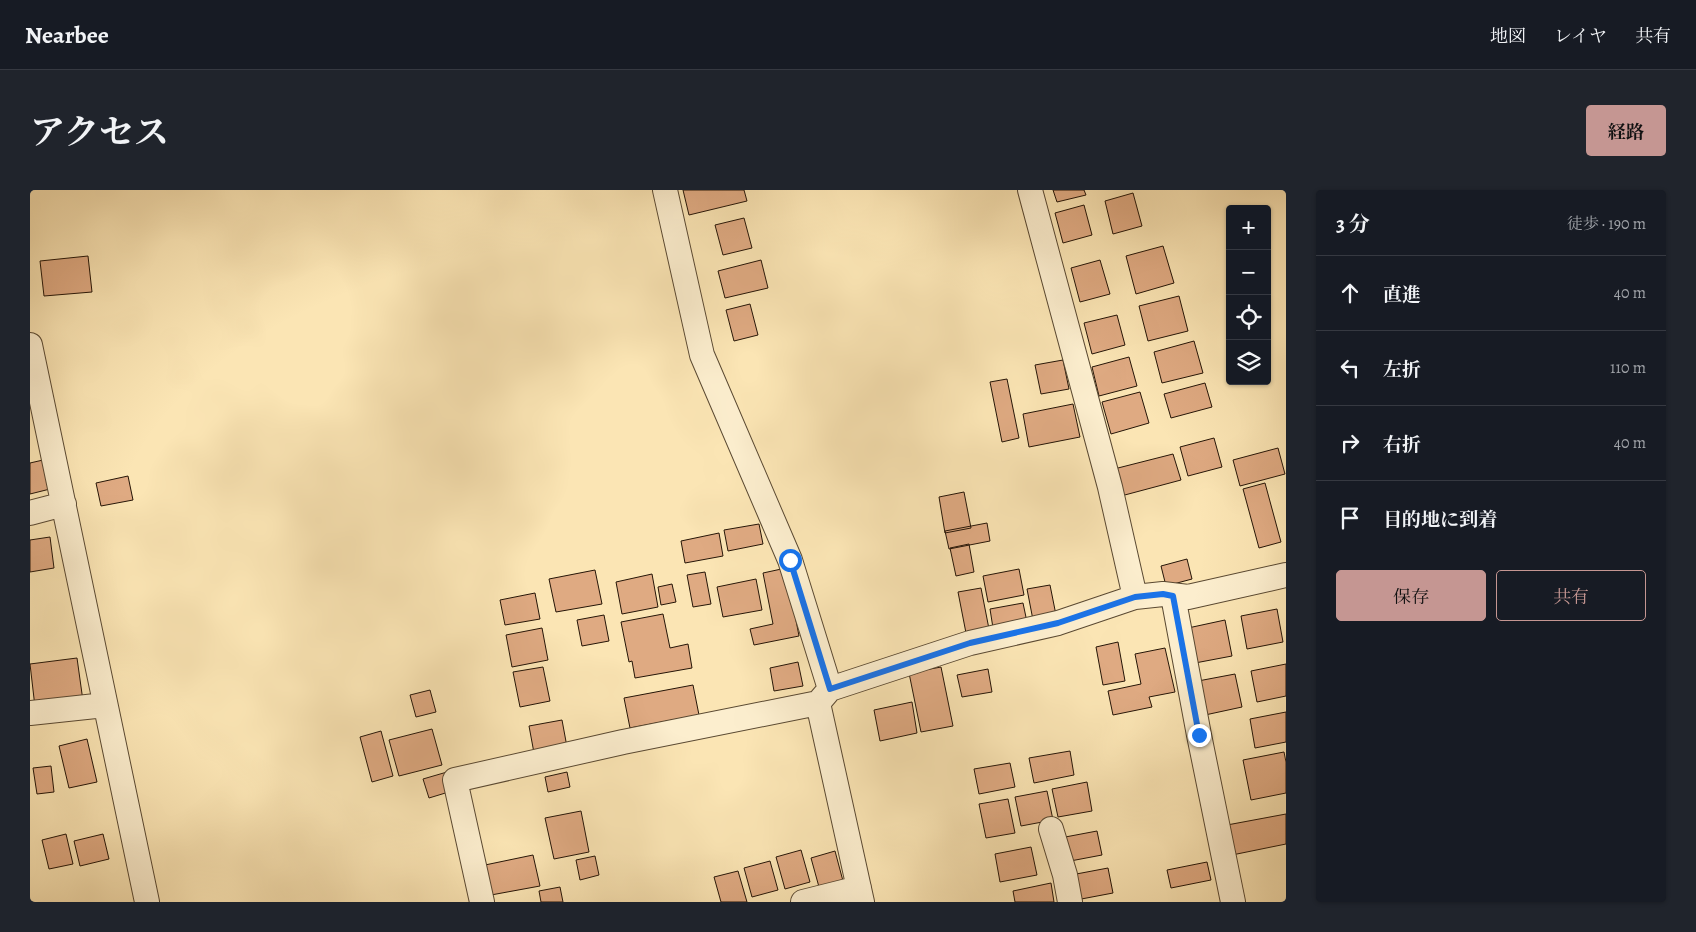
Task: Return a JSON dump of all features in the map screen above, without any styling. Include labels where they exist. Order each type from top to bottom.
[{"type":"street","points":[[665,190],[702,355],[790,560],[824,696],[861,895],[803,902]]},
{"type":"street","points":[[1030,190],[1110,487],[1135,597]]},
{"type":"street","points":[[30,345],[147,902]]},
{"type":"street","points":[[30,513],[64,504]]},
{"type":"street","points":[[482,902],[455,780],[824,696],[970,643],[1058,623],[1135,597],[1163,594],[1188,597],[1286,575]]},
{"type":"street","points":[[1173,596],[1233,902]]},
{"type":"street","points":[[30,713],[105,705]]},
{"type":"street","points":[[1051,830],[1065,875],[1070,902]]},
{"type":"building","points":[[683,190],[744,190],[747,201],[689,215]]},
{"type":"building","points":[[1053,190],[1084,190],[1086,195],[1057,202]]},
{"type":"building","points":[[1133,193],[1142,226],[1113,234],[1105,201]]},
{"type":"building","points":[[1084,205],[1092,235],[1063,243],[1055,213]]},
{"type":"building","points":[[744,218],[752,248],[723,255],[715,225]]},
{"type":"building","points":[[1163,246],[1174,283],[1136,294],[1126,256]]},
{"type":"building","points":[[88,256],[92,292],[44,296],[40,261]]},
{"type":"building","points":[[761,260],[768,288],[725,298],[718,271]]},
{"type":"building","points":[[1100,260],[1110,294],[1080,302],[1071,268]]},
{"type":"building","points":[[1179,296],[1188,331],[1148,341],[1139,306]]},
{"type":"building","points":[[750,304],[758,335],[734,341],[726,310]]},
{"type":"building","points":[[1117,315],[1125,345],[1092,354],[1084,323]]},
{"type":"building","points":[[1194,341],[1203,373],[1162,383],[1154,352]]},
{"type":"building","points":[[1129,357],[1137,386],[1099,396],[1092,367]]},
{"type":"building","points":[[1063,360],[1069,389],[1041,394],[1035,365]]},
{"type":"building","points":[[1007,379],[1019,438],[1002,442],[990,382]]},
{"type":"building","points":[[1205,383],[1212,407],[1171,418],[1164,394]]},
{"type":"building","points":[[1140,392],[1149,423],[1111,434],[1102,402]]},
{"type":"building","points":[[1073,404],[1080,437],[1029,447],[1023,414]]},
{"type":"building","points":[[1214,438],[1222,467],[1188,476],[1180,447]]},
{"type":"building","points":[[1278,448],[1285,474],[1240,486],[1233,460]]},
{"type":"building","points":[[1173,454],[1181,480],[1121,496],[1114,469]]},
{"type":"building","points":[[43,460],[50,489],[30,494],[30,463]]},
{"type":"building","points":[[128,476],[133,500],[101,506],[96,483]]},
{"type":"building","points":[[1265,483],[1281,542],[1259,548],[1243,489]]},
{"type":"building","points":[[964,492],[971,528],[945,533],[939,497]]},
{"type":"building","points":[[987,523],[990,541],[949,549],[945,531]]},
{"type":"building","points":[[759,524],[763,544],[728,551],[724,530]]},
{"type":"building","points":[[719,533],[723,556],[685,563],[681,541]]},
{"type":"building","points":[[50,537],[54,568],[30,572],[30,540]]},
{"type":"building","points":[[969,544],[974,572],[956,576],[950,548]]},
{"type":"building","points":[[1187,559],[1192,579],[1166,586],[1161,566]]},
{"type":"building","points":[[786,568],[799,636],[754,645],[750,629],[773,624],[763,573]]},
{"type":"building","points":[[1019,569],[1024,595],[988,602],[983,576]]},
{"type":"building","points":[[595,570],[602,604],[556,612],[549,579]]},
{"type":"building","points":[[705,572],[711,604],[693,607],[687,575]]},
{"type":"building","points":[[652,574],[658,607],[622,614],[616,582]]},
{"type":"building","points":[[756,579],[762,610],[723,617],[717,587]]},
{"type":"building","points":[[672,584],[676,602],[661,605],[658,587]]},
{"type":"building","points":[[1050,585],[1056,615],[1033,620],[1027,589]]},
{"type":"building","points":[[981,588],[989,629],[966,633],[958,592]]},
{"type":"building","points":[[535,593],[540,619],[505,625],[500,600]]},
{"type":"building","points":[[1023,603],[1027,622],[993,628],[990,609]]},
{"type":"building","points":[[1277,609],[1283,642],[1247,649],[1241,616]]},
{"type":"building","points":[[663,614],[670,648],[688,644],[692,668],[635,678],[632,661],[629,662],[621,622]]},
{"type":"building","points":[[604,615],[609,641],[582,646],[577,620]]},
{"type":"building","points":[[1225,620],[1232,656],[1195,663],[1188,628]]},
{"type":"building","points":[[542,628],[548,660],[512,667],[506,635]]},
{"type":"building","points":[[1118,642],[1125,681],[1103,685],[1096,647]]},
{"type":"building","points":[[1165,648],[1175,692],[1149,697],[1152,707],[1113,715],[1108,691],[1141,684],[1135,654]]},
{"type":"building","points":[[77,658],[83,701],[35,707],[30,664]]},
{"type":"building","points":[[798,662],[803,686],[774,691],[770,668]]},
{"type":"building","points":[[1286,664],[1286,696],[1257,702],[1251,671]]},
{"type":"building","points":[[543,667],[550,701],[520,707],[513,672]]},
{"type":"building","points":[[941,667],[953,726],[921,732],[909,673]]},
{"type":"building","points":[[988,669],[992,692],[962,697],[957,675]]},
{"type":"building","points":[[1235,674],[1242,707],[1205,715],[1198,681]]},
{"type":"building","points":[[693,685],[699,715],[630,728],[624,698]]},
{"type":"building","points":[[430,690],[436,712],[416,717],[410,695]]},
{"type":"building","points":[[912,702],[917,733],[880,741],[874,710]]},
{"type":"building","points":[[1286,712],[1286,742],[1255,748],[1250,719]]},
{"type":"building","points":[[562,720],[567,747],[534,753],[529,726]]},
{"type":"building","points":[[432,729],[442,765],[399,776],[389,740]]},
{"type":"building","points":[[381,731],[393,776],[372,782],[360,737]]},
{"type":"building","points":[[87,739],[97,782],[69,788],[59,746]]},
{"type":"building","points":[[1070,751],[1074,775],[1034,783],[1029,758]]},
{"type":"building","points":[[1284,752],[1286,762],[1286,793],[1251,800],[1243,760]]},
{"type":"building","points":[[1010,763],[1015,787],[979,794],[974,769]]},
{"type":"building","points":[[51,766],[54,792],[37,794],[33,768]]},
{"type":"building","points":[[447,772],[452,791],[429,798],[423,779]]},
{"type":"building","points":[[567,772],[570,787],[548,792],[545,777]]},
{"type":"building","points":[[1087,782],[1092,811],[1058,817],[1052,789]]},
{"type":"building","points":[[1047,791],[1053,820],[1021,826],[1015,797]]},
{"type":"building","points":[[1008,799],[1015,833],[986,838],[979,804]]},
{"type":"building","points":[[581,811],[589,852],[554,859],[545,818]]},
{"type":"building","points":[[1286,814],[1286,844],[1232,855],[1227,825]]},
{"type":"building","points":[[1097,831],[1102,855],[1065,862],[1060,838]]},
{"type":"building","points":[[66,834],[73,864],[49,869],[42,840]]},
{"type":"building","points":[[103,834],[109,859],[80,866],[74,841]]},
{"type":"building","points":[[1031,847],[1037,875],[1000,882],[995,854]]},
{"type":"building","points":[[801,850],[810,882],[785,889],[776,857]]},
{"type":"building","points":[[835,851],[843,881],[819,887],[811,858]]},
{"type":"building","points":[[533,855],[540,886],[491,895],[485,865]]},
{"type":"building","points":[[595,856],[599,875],[580,880],[576,860]]},
{"type":"building","points":[[770,861],[778,890],[752,897],[744,868]]},
{"type":"building","points":[[1207,862],[1211,880],[1171,888],[1167,870]]},
{"type":"building","points":[[1108,868],[1113,893],[1076,900],[1071,875]]},
{"type":"building","points":[[738,871],[747,902],[721,902],[714,877]]},
{"type":"building","points":[[1051,883],[1054,902],[1015,902],[1013,891]]},
{"type":"building","points":[[560,887],[563,902],[541,902],[539,891]]},
{"type":"route","points":[[790,560],[830,689],[970,643],[1058,623],[1135,597],[1163,594],[1173,596],[1199,735]]}]
